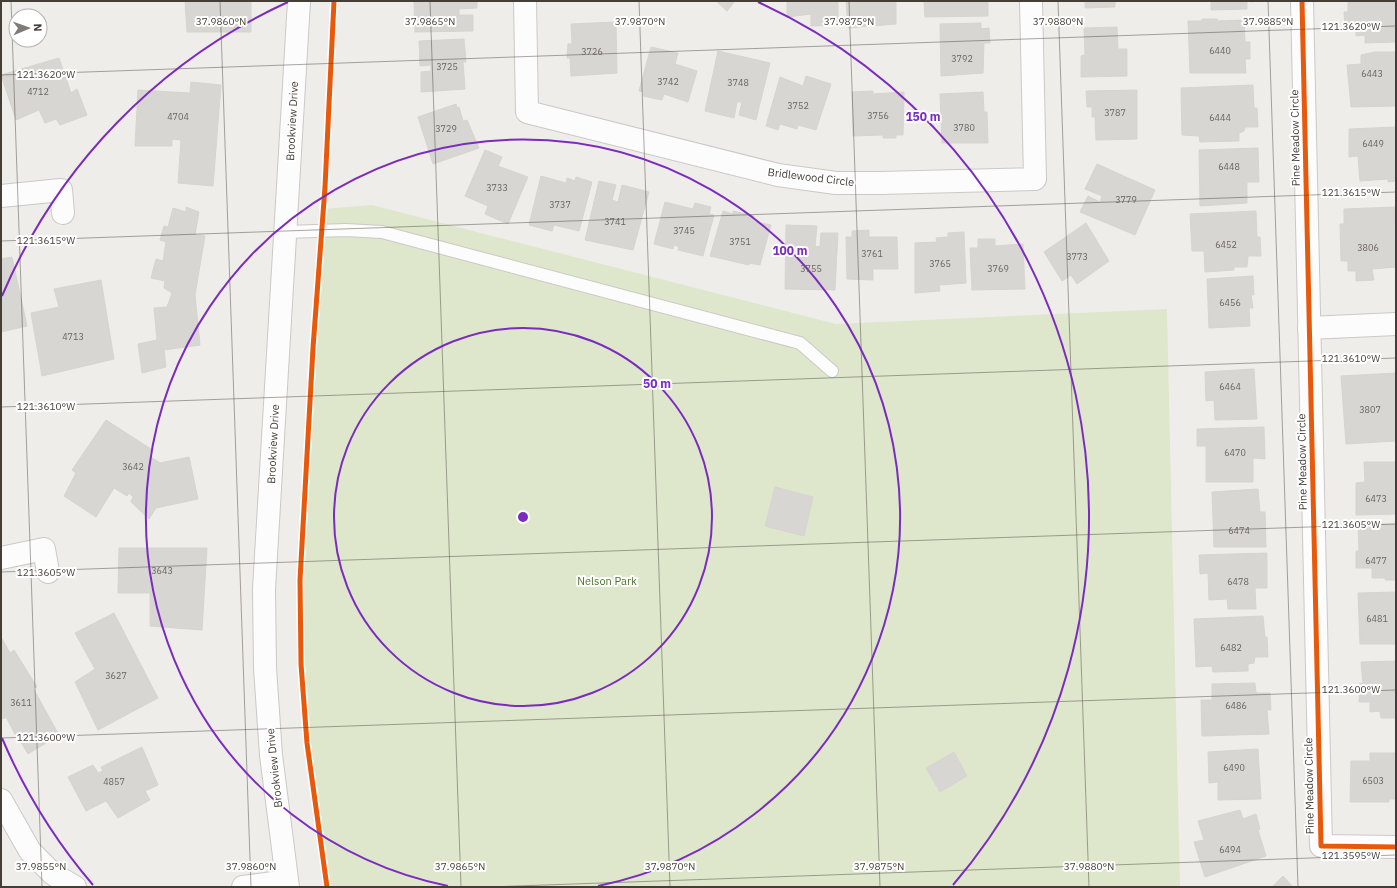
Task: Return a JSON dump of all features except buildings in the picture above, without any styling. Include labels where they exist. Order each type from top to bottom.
[{"type":"street","name":"Brookview Drive","points":[[288,884],[271,755],[265,668],[264,590],[299,1]]},
{"type":"street","name":"Bridlewood Circle","points":[[525,1],[527,112],[778,175],[836,183],[880,183],[1035,179],[1031,1]]},
{"type":"street","name":"Pine Meadow Circle","points":[[1302,1],[1320,846],[1396,847]]},
{"type":"street","points":[[1,196],[61,190],[63,213]]},
{"type":"street","points":[[1309,328],[1396,324]]},
{"type":"street","points":[[1,558],[44,549],[48,572]]},
{"type":"street","points":[[1,800],[30,851],[53,874],[75,887]]},
{"type":"street","points":[[243,887],[288,884]]},
{"type":"lane","points":[[285,232],[346,230],[382,232],[800,343],[832,371]]},
{"type":"green space","name":"Nelson Park","points":[[372,205],[836,324],[1167,309],[1180,887],[327,887],[307,743],[301,664],[300,580],[313,348],[323,209]]},
{"type":"cycle path","points":[[327,887],[307,743],[301,664],[300,580],[313,348],[325,187],[334,1]]},
{"type":"cycle path","points":[[1302,1],[1321,846],[1396,847]]}]
